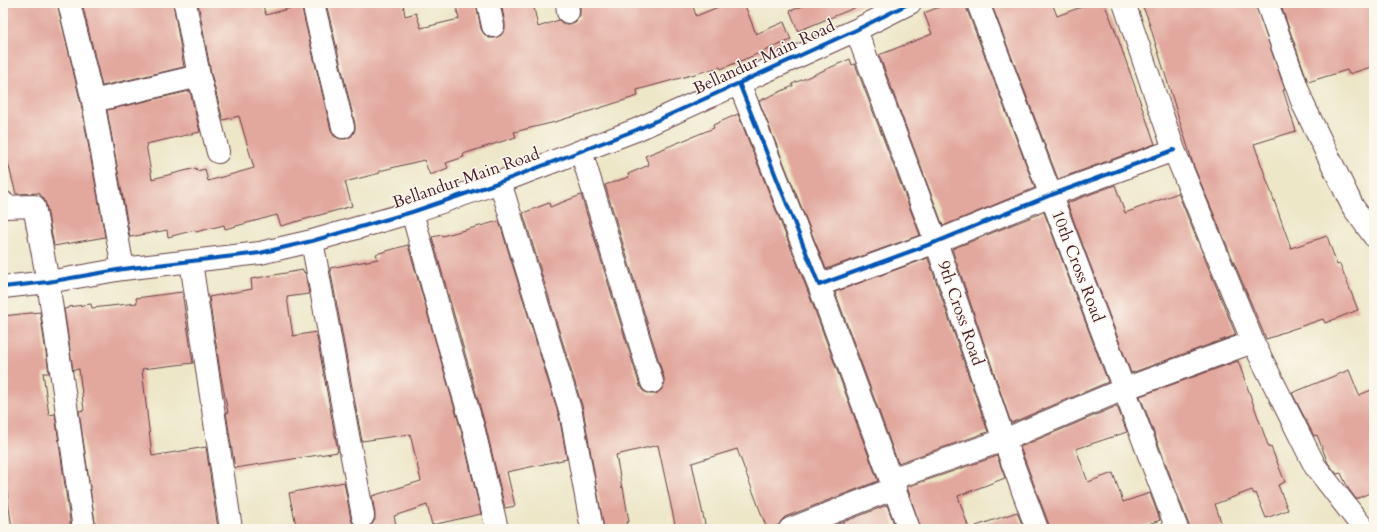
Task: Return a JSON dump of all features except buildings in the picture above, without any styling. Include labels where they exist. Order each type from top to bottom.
[{"type":"street","points":[[69,3],[93,101],[124,269]]},
{"type":"street","points":[[185,3],[199,76],[218,152]]},
{"type":"street","points":[[313,3],[343,127]]},
{"type":"street","points":[[488,3],[493,26]]},
{"type":"street","name":"Bellandur Main Road","points":[[3,287],[48,282],[124,269],[260,253],[312,241],[412,212],[500,182],[636,130],[856,30],[910,3]]},
{"type":"street","name":"10th Cross Road","points":[[978,3],[1177,529]]},
{"type":"street","points":[[1124,3],[1174,150],[1253,342],[1315,466],[1364,529]]},
{"type":"street","points":[[1267,3],[1303,104],[1353,207],[1374,236]]},
{"type":"street","name":"9th Cross Road","points":[[856,30],[936,242],[1004,440],[1037,529]]},
{"type":"street","points":[[93,101],[199,76]]},
{"type":"street","points":[[739,83],[819,284],[909,529]]},
{"type":"street","points":[[819,284],[936,242],[1051,195],[1174,150]]},
{"type":"street","points":[[581,151],[652,382]]},
{"type":"street","points":[[500,182],[571,413],[592,529]]},
{"type":"street","points":[[3,202],[5,207],[34,206],[48,282],[84,529]]},
{"type":"street","points":[[412,212],[446,338],[474,431],[497,529]]},
{"type":"street","points":[[312,241],[363,516]]},
{"type":"street","points":[[191,262],[231,529]]},
{"type":"street","points":[[790,529],[893,484],[1004,440],[1124,389],[1253,342]]},
{"type":"cycle path","points":[[3,287],[48,282],[123,269],[260,253],[312,241],[412,212],[500,182],[636,130],[856,30],[910,3]]},
{"type":"cycle path","points":[[739,83],[819,285],[936,242],[1051,195],[1174,150]]}]
